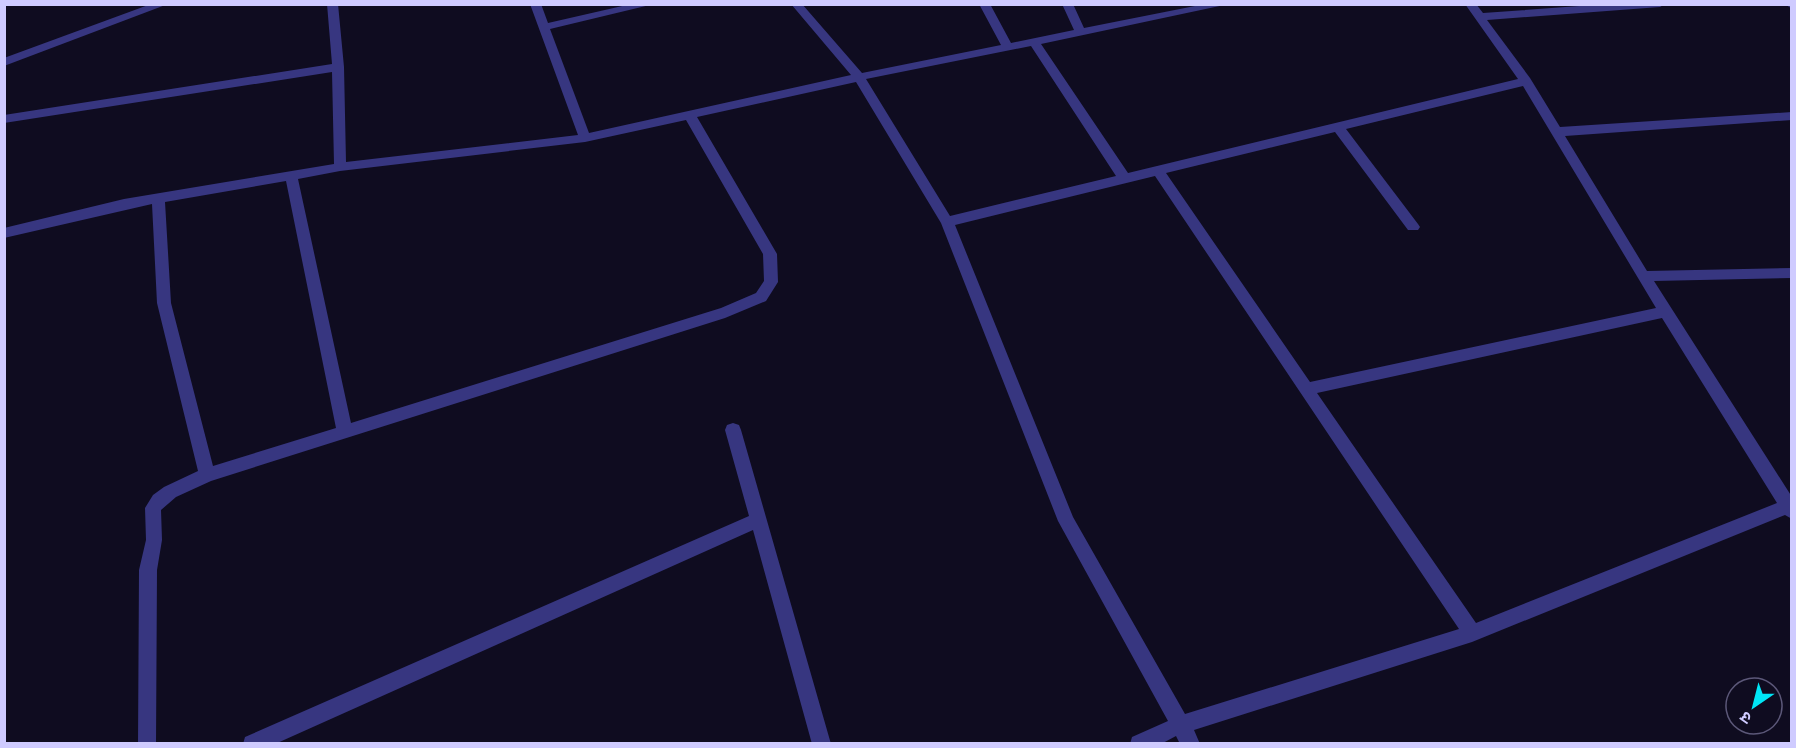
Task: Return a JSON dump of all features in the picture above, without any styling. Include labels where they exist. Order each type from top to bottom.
[{"type":"street","points":[[4,62],[163,4]]},
{"type":"street","points":[[332,4],[338,68],[340,167]]},
{"type":"street","points":[[535,4],[585,138]]},
{"type":"street","points":[[544,27],[649,4]]},
{"type":"street","points":[[796,4],[859,77],[947,222],[1066,521],[1191,744]]},
{"type":"street","points":[[984,4],[1008,47]]},
{"type":"street","points":[[1067,4],[1081,33]]},
{"type":"street","points":[[4,233],[158,198],[291,175],[340,167],[585,138],[859,77],[1224,4]]},
{"type":"street","points":[[1139,744],[1180,725],[1472,633],[1790,509],[1665,312],[1526,81],[1470,4]]},
{"type":"street","points":[[1481,17],[1660,4]]},
{"type":"street","points":[[1034,42],[1125,179]]},
{"type":"street","points":[[4,119],[338,68]]},
{"type":"street","points":[[947,222],[1526,81]]},
{"type":"street","points":[[147,744],[148,570],[154,540],[153,508],[159,500],[170,492],[207,475],[725,312],[761,297],[771,282],[770,254],[690,115]]},
{"type":"street","points":[[1556,132],[1791,116]]},
{"type":"street","points":[[1338,127],[1413,227]]},
{"type":"street","points":[[1158,171],[1472,633]]},
{"type":"street","points":[[291,175],[345,433]]},
{"type":"street","points":[[158,198],[164,303],[207,475]]},
{"type":"street","points":[[1643,276],[1791,273]]},
{"type":"street","points":[[1306,389],[1665,312]]},
{"type":"street","points":[[733,430],[822,744]]},
{"type":"street","points":[[252,744],[759,520]]}]
